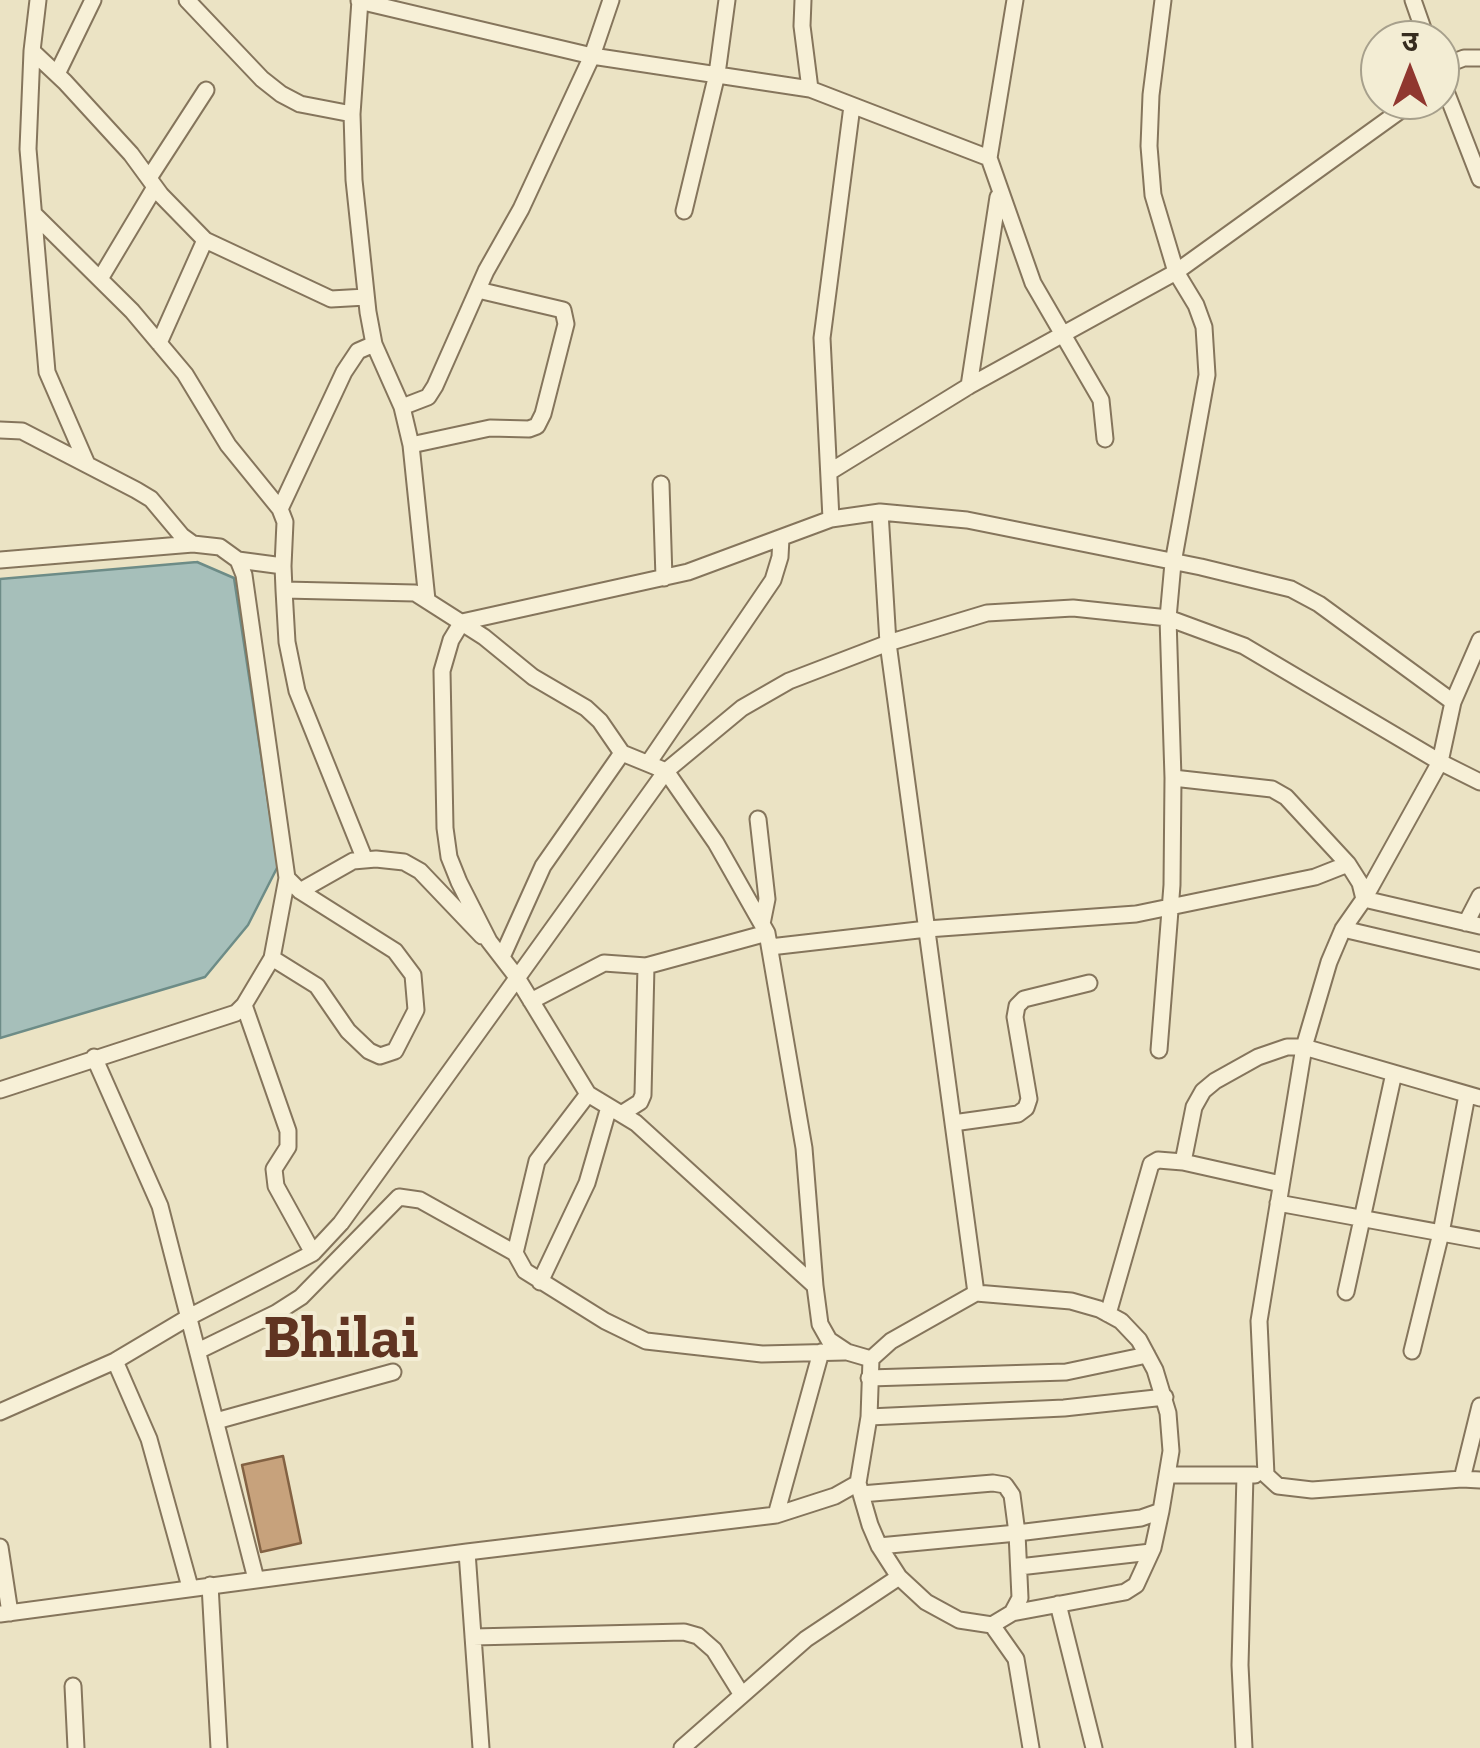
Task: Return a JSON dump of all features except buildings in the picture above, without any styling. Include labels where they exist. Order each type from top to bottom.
[{"type":"street","points":[[38,0],[28,149],[47,372],[86,464]]},
{"type":"street","points":[[57,74],[93,0]]},
{"type":"street","points":[[187,0],[262,80],[281,94],[300,104],[352,114]]},
{"type":"street","points":[[402,407],[428,397],[435,386],[592,56],[611,0]]},
{"type":"street","points":[[684,210],[717,74],[726,0]]},
{"type":"street","points":[[804,0],[802,26],[810,89]]},
{"type":"street","points":[[1015,0],[989,158],[998,193],[1033,283],[1101,400],[1105,439]]},
{"type":"street","points":[[1159,1050],[1170,905],[1173,778],[1168,618],[1173,563],[1207,375],[1204,328],[1196,305],[1176,272],[1153,195],[1149,146],[1151,95],[1163,0]]},
{"type":"street","points":[[427,600],[411,445],[402,407],[374,344],[366,297],[354,180],[352,114],[360,1],[592,56],[810,89],[989,158]]},
{"type":"street","points":[[32,51],[206,240],[330,299],[366,297]]},
{"type":"street","points":[[100,280],[206,90]]},
{"type":"street","points":[[830,519],[831,471],[822,338],[852,106]]},
{"type":"street","points":[[831,471],[969,386],[1176,272],[1387,120]]},
{"type":"street","points":[[1457,120],[1480,179]]},
{"type":"street","points":[[969,386],[998,193]]},
{"type":"street","points":[[34,214],[185,374],[228,445],[280,509],[285,522],[287,642],[297,690],[365,860]]},
{"type":"street","points":[[159,343],[206,240]]},
{"type":"street","points":[[411,445],[490,428],[538,426],[566,316],[557,306],[478,290]]},
{"type":"street","points":[[280,509],[344,372],[358,351],[374,344]]},
{"type":"street","points":[[0,430],[22,431],[150,500],[193,544]]},
{"type":"street","points":[[661,484],[664,578]]},
{"type":"street","points":[[880,512],[888,642],[976,1293]]},
{"type":"street","points":[[489,941],[459,882],[444,828],[442,671],[450,640],[462,622],[664,578],[830,519],[880,512],[968,520],[1291,589],[1319,604],[1453,702]]},
{"type":"street","points":[[649,762],[773,580],[781,538]]},
{"type":"street","points":[[0,560],[193,544],[220,548],[238,560],[283,566]]},
{"type":"street","points":[[0,1090],[226,1018],[244,1006],[272,958],[287,878],[244,575],[238,560]]},
{"type":"street","points":[[284,590],[402,591],[427,600],[462,622],[533,678],[586,708],[622,753],[666,771],[716,843],[766,935]]},
{"type":"street","points":[[0,1412],[115,1361],[313,1252],[341,1223],[666,771],[764,694],[888,642],[987,613],[1072,608],[1168,618],[1244,646],[1480,782]]},
{"type":"street","points":[[1266,1475],[1259,1322],[1304,1047],[1329,962],[1343,930],[1440,762],[1453,702],[1480,640]]},
{"type":"street","points":[[502,957],[542,866],[622,753]]},
{"type":"street","points":[[1173,778],[1272,789],[1286,796],[1348,864],[1360,882],[1364,899]]},
{"type":"street","points":[[758,819],[767,899],[766,935],[804,1148],[820,1324],[829,1340],[847,1352],[872,1360]]},
{"type":"street","points":[[300,891],[353,860],[404,862],[420,870],[502,957],[588,1094],[668,1151],[815,1286]]},
{"type":"street","points":[[531,1001],[604,963],[646,966],[766,935],[927,930],[1136,914],[1316,877],[1348,864]]},
{"type":"street","points":[[272,958],[317,986],[348,1031],[369,1050],[380,1056],[395,1052],[416,1010],[413,975],[395,951],[300,891],[287,878]]},
{"type":"street","points":[[1364,899],[1473,925],[1480,896]]},
{"type":"street","points":[[1343,930],[1480,961]]},
{"type":"street","points":[[615,1110],[640,1102],[643,1095],[646,966]]},
{"type":"street","points":[[953,1123],[1018,1114],[1026,1108],[1029,1099],[1015,1017],[1017,1006],[1024,999],[1089,983]]},
{"type":"street","points":[[244,1006],[288,1130],[288,1148],[274,1169],[276,1186],[313,1252]]},
{"type":"street","points":[[1183,1162],[1194,1107],[1202,1091],[1258,1057],[1288,1047],[1304,1047],[1474,1097],[1412,1351]]},
{"type":"street","points":[[94,1057],[160,1206],[256,1578]]},
{"type":"street","points":[[1346,1292],[1394,1073]]},
{"type":"street","points":[[514,1252],[537,1161],[588,1094]]},
{"type":"street","points":[[540,1282],[615,1110]]},
{"type":"street","points":[[1108,1314],[1151,1164],[1165,1159],[1281,1184]]},
{"type":"street","points":[[198,1351],[301,1297],[399,1197],[420,1200],[514,1252],[525,1271],[540,1282],[646,1341],[762,1354],[847,1352]]},
{"type":"street","points":[[1278,1203],[1480,1240]]},
{"type":"street","points":[[976,1293],[1071,1301],[1108,1314],[1121,1321],[1147,1355],[1164,1396],[1170,1432],[1169,1474],[1151,1552],[1136,1585],[1125,1592],[1012,1613],[992,1625],[959,1620],[926,1602],[899,1576],[879,1546],[860,1488],[872,1360],[892,1341],[976,1293]]},
{"type":"street","points":[[776,1515],[821,1352]]},
{"type":"street","points":[[869,1378],[1066,1372],[1147,1355]]},
{"type":"street","points":[[115,1361],[148,1439],[190,1588]]},
{"type":"street","points":[[216,1421],[392,1372]]},
{"type":"street","points":[[869,1416],[1064,1408],[1164,1396]]},
{"type":"street","points":[[1462,1479],[1480,1406]]},
{"type":"street","points":[[1169,1474],[1266,1475],[1278,1486],[1312,1490],[1480,1480]]},
{"type":"street","points":[[1244,1748],[1240,1664],[1246,1475]]},
{"type":"street","points":[[0,1547],[5,1613],[256,1578],[776,1515],[860,1488],[993,1483],[1004,1485],[1012,1495],[1020,1598],[1012,1613]]},
{"type":"street","points":[[879,1546],[1141,1518],[1161,1511]]},
{"type":"street","points":[[467,1552],[480,1748]]},
{"type":"street","points":[[1019,1567],[1151,1552]]},
{"type":"street","points":[[682,1748],[806,1639],[899,1576]]},
{"type":"street","points":[[210,1585],[219,1748]]},
{"type":"street","points":[[1058,1604],[1094,1748]]},
{"type":"street","points":[[992,1625],[1016,1659],[1032,1748]]},
{"type":"street","points":[[473,1636],[684,1632],[698,1636],[714,1650],[742,1694]]},
{"type":"street","points":[[73,1686],[76,1748]]},
{"type":"water","points":[[197,562],[234,578],[278,866],[248,925],[205,977],[0,1038],[0,579]]},
{"type":"district","name":"Bhilai","points":[[341,1340]]}]
